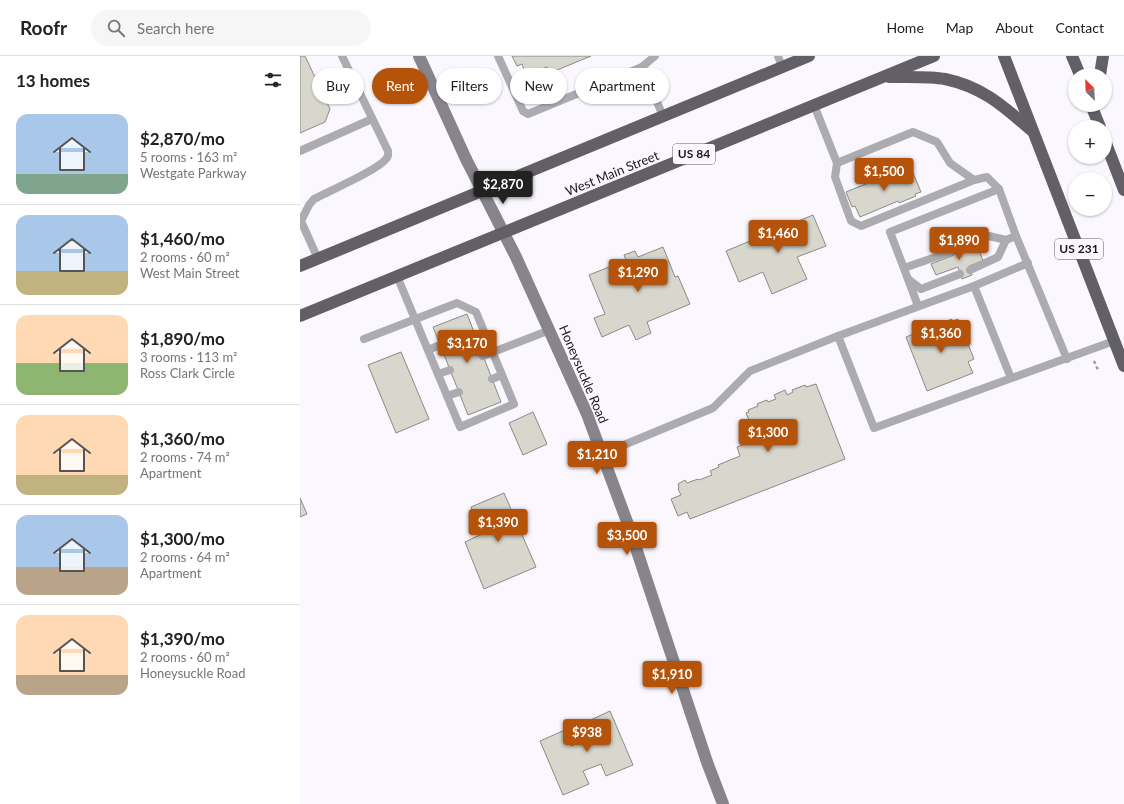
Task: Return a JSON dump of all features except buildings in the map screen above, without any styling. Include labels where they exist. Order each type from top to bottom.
[{"type":"highway","points":[[300,266],[663,116],[780,62],[809,56]]},
{"type":"highway","name":"West Main Street","points":[[300,316],[934,56]]},
{"type":"highway","name":"US 231","points":[[1004,56],[1124,366]]},
{"type":"highway","points":[[1072,56],[1077,68]]},
{"type":"highway","points":[[1101,68],[1103,56]]},
{"type":"highway","points":[[884,77],[944,79],[977,89],[996,101],[1033,132]]},
{"type":"highway","points":[[1112,159],[1124,190]]},
{"type":"main road","name":"Honeysuckle Road","points":[[419,56],[466,159],[550,330],[587,414],[647,578],[707,762],[723,804]]},
{"type":"lane","points":[[318,258],[301,220],[309,205],[314,199],[372,170],[386,161],[388,156],[388,151],[342,56]]},
{"type":"lane","points":[[498,56],[523,111],[528,114],[642,67],[655,56]]},
{"type":"lane","points":[[642,67],[663,116]]},
{"type":"lane","points":[[814,105],[837,163],[835,177],[851,221],[861,226],[974,180],[987,177],[999,189],[1016,236],[1067,358]]},
{"type":"lane","points":[[300,151],[372,119]]},
{"type":"lane","points":[[837,163],[913,132],[937,142],[950,163],[974,180]]},
{"type":"lane","points":[[918,306],[890,232],[999,189]]},
{"type":"lane","points":[[963,246],[989,236],[1006,240],[1016,236]]},
{"type":"lane","points":[[970,270],[998,258],[1006,240]]},
{"type":"lane","points":[[904,268],[953,250]]},
{"type":"lane","points":[[602,454],[713,408],[750,371],[838,336],[974,286],[1028,263]]},
{"type":"lane","points":[[908,280],[921,289],[960,274]]},
{"type":"lane","points":[[364,339],[415,319],[457,303],[476,312],[514,404],[460,427],[428,350],[415,319],[397,276]]},
{"type":"lane","points":[[974,286],[1012,378]]},
{"type":"lane","points":[[474,331],[482,328]]},
{"type":"lane","points":[[483,356],[550,330]]},
{"type":"lane","points":[[838,336],[874,428],[1114,341]]},
{"type":"lane","points":[[428,350],[440,345]]},
{"type":"lane","points":[[438,374],[450,370]]},
{"type":"lane","points":[[492,379],[502,375]]},
{"type":"lane","points":[[447,396],[459,392]]}]
